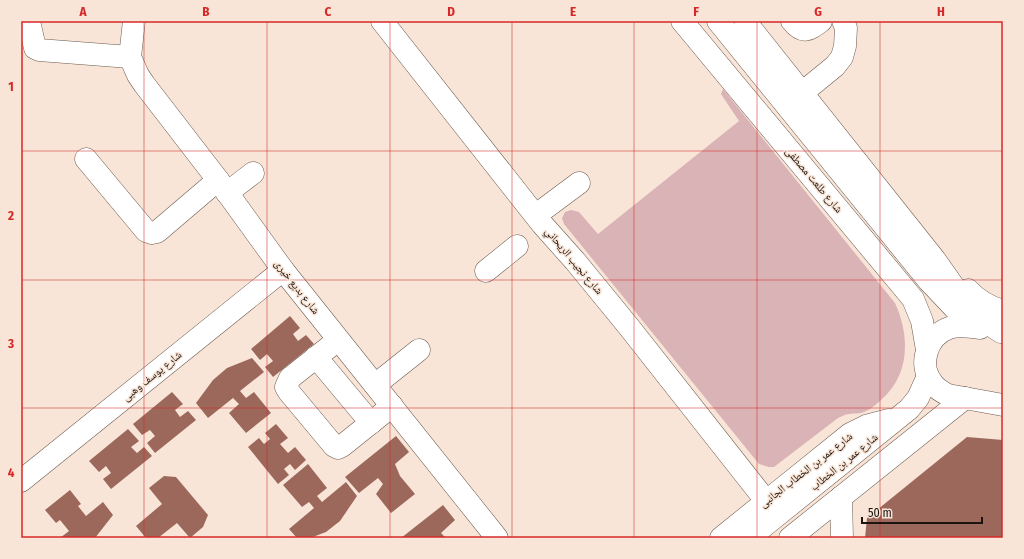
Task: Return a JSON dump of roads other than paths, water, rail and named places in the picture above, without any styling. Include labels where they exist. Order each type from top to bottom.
[{"type":"street","points":[[29,21],[35,48],[39,50],[130,57],[134,21]]},
{"type":"street","name":"شارع نجيب الريحاني","points":[[382,21],[536,215],[629,327],[766,501]]},
{"type":"street","name":"شارع طلعت مصطفى","points":[[682,21],[716,75],[912,299],[922,321],[927,350],[925,358],[928,376]]},
{"type":"street","points":[[718,21],[928,282],[950,305],[976,328]]},
{"type":"street","points":[[745,21],[935,260],[966,304],[989,324],[1002,325]]},
{"type":"street","points":[[792,21],[798,27],[806,30],[811,29],[821,21]]},
{"type":"street","points":[[802,93],[835,66],[842,57],[845,46],[846,28],[843,21]]},
{"type":"street","name":"شارع بديع خيرى","points":[[130,57],[144,84],[283,270],[497,538]]},
{"type":"street","points":[[86,159],[146,231],[152,233],[157,232],[222,187],[253,172]]},
{"type":"street","points":[[536,215],[579,183]]},
{"type":"street","points":[[486,271],[517,246]]},
{"type":"street","name":"شارع يوسف وهبى","points":[[21,481],[283,270]]},
{"type":"street","points":[[927,350],[936,336],[950,327],[958,326],[976,328],[1002,325]]},
{"type":"street","points":[[338,340],[290,378],[286,387],[289,392],[334,446],[338,448],[392,406]]},
{"type":"street","points":[[375,385],[419,350]]},
{"type":"street","points":[[316,357],[371,423]]},
{"type":"street","points":[[928,376],[933,384],[948,395],[1003,405]]},
{"type":"street","name":"شارع عمر بن الخطاب","points":[[749,538],[909,409],[918,398],[928,376]]},
{"type":"street","points":[[790,538],[965,398]]},
{"type":"street","name":"شارع عمر بن الخطاب الجانبى","points":[[721,538],[850,434],[866,426],[898,418]]},
{"type":"street","points":[[841,497],[842,538]]}]
